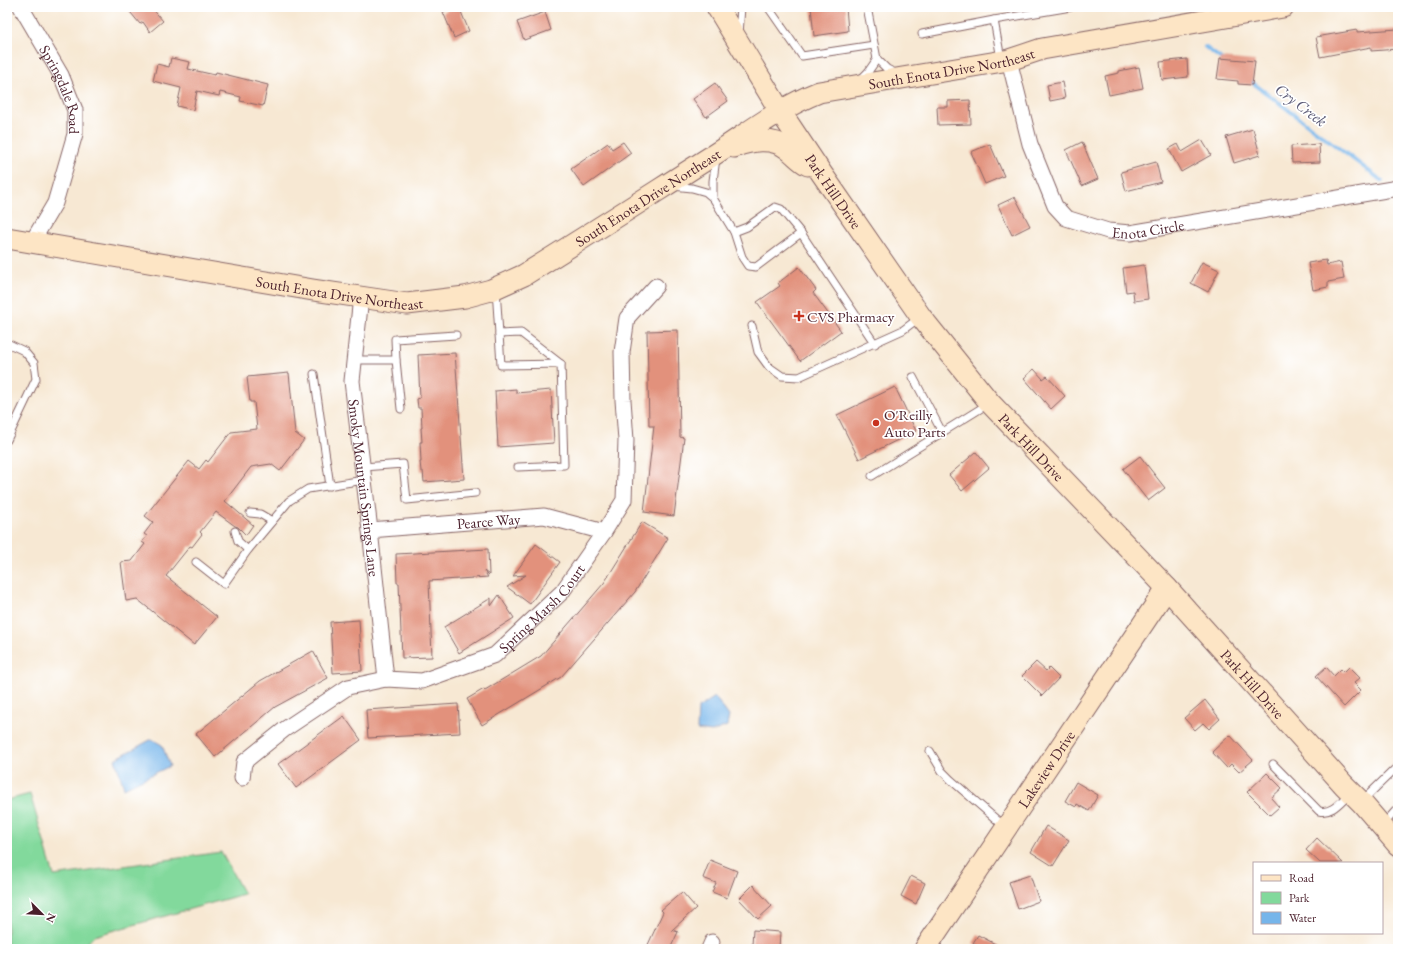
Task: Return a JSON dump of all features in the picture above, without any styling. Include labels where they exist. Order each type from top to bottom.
[{"type":"main road","name":"Park Hill Drive","points":[[717,7],[780,111],[822,174],[921,317],[990,403],[1167,588],[1398,845]]},
{"type":"main road","name":"South Enota Drive Northeast","points":[[7,238],[407,304],[465,297],[496,287],[524,275],[666,186],[780,111],[798,100],[819,92],[1005,61],[1042,49],[1283,7]]},
{"type":"main road","points":[[716,153],[747,142],[776,142],[788,149],[798,159],[822,174]]},
{"type":"main road","name":"Lakeview Drive","points":[[933,945],[1006,828],[1167,588]]},
{"type":"street","name":"Springdale Road","points":[[21,7],[61,75],[75,110],[75,134],[55,203],[32,242]]},
{"type":"street","name":"Enota Circle","points":[[1005,61],[1030,144],[1055,206],[1066,218],[1108,231],[1130,233],[1398,188]]},
{"type":"street","name":"Spring Marsh Court","points":[[242,778],[244,762],[285,729],[348,687],[386,679],[422,681],[495,655],[562,592],[604,532],[624,500],[626,440],[622,352],[627,318],[656,286]]},
{"type":"street","name":"Smoky Mountain Springs Lane","points":[[362,297],[352,381],[364,474],[386,679]]},
{"type":"street","name":"Pearce Way","points":[[370,530],[544,516],[604,532]]},
{"type":"lane","points":[[738,42],[741,7]]},
{"type":"lane","points":[[768,7],[802,56],[874,45]]},
{"type":"lane","points":[[867,7],[877,59],[887,69],[902,77]]},
{"type":"lane","points":[[922,34],[1071,7]]},
{"type":"lane","points":[[994,20],[1005,61]]},
{"type":"lane","points":[[854,86],[868,72],[877,59]]},
{"type":"lane","points":[[713,198],[716,153]]},
{"type":"lane","points":[[666,186],[692,188],[706,192],[713,198],[734,232],[742,257],[748,266],[756,267],[800,233]]},
{"type":"lane","points":[[734,232],[747,227],[775,207],[781,209],[800,233],[875,344]]},
{"type":"lane","points":[[496,287],[501,365],[561,364]]},
{"type":"lane","points":[[752,326],[758,352],[769,367],[782,376],[799,377],[875,344],[903,330],[921,317]]},
{"type":"lane","points":[[499,334],[521,333],[561,364]]},
{"type":"lane","points":[[401,409],[395,339],[456,335]]},
{"type":"lane","points":[[7,343],[24,351],[34,363],[36,379],[7,440]]},
{"type":"lane","points":[[354,360],[396,360]]},
{"type":"lane","points":[[518,467],[564,465],[561,364]]},
{"type":"lane","points":[[314,374],[330,486]]},
{"type":"lane","points":[[913,377],[942,432]]},
{"type":"lane","points":[[872,476],[990,403]]},
{"type":"lane","points":[[196,562],[224,584],[248,550],[289,501],[308,489],[330,486],[364,474],[403,464],[408,500],[475,493]]},
{"type":"lane","points":[[250,513],[260,514],[272,521]]},
{"type":"lane","points":[[235,531],[238,541],[248,550]]},
{"type":"lane","points":[[930,752],[942,771],[951,780],[1006,828]]},
{"type":"lane","points":[[1273,764],[1319,811],[1325,812],[1356,797],[1398,766]]},
{"type":"lane","points":[[1382,826],[1398,808]]},
{"type":"green space","points":[[30,794],[54,876],[221,852],[244,894],[94,936],[82,949],[7,949],[7,800]]},
{"type":"water","points":[[715,697],[729,716],[727,726],[712,732],[697,730],[698,708]]},
{"type":"water","points":[[152,739],[162,745],[170,766],[124,788],[115,759]]},
{"type":"building","points":[[126,7],[151,7],[163,21],[150,32],[143,22],[140,24]]},
{"type":"building","points":[[459,7],[469,31],[454,38],[443,12]]},
{"type":"building","points":[[811,7],[846,7],[848,31],[814,36]]},
{"type":"building","points":[[545,12],[551,30],[524,40],[517,22]]},
{"type":"building","points":[[1398,29],[1398,49],[1371,51],[1371,47],[1320,57],[1316,37],[1357,30],[1357,32]]},
{"type":"building","points":[[171,58],[190,62],[188,69],[215,75],[216,72],[268,85],[263,106],[240,101],[241,97],[220,92],[219,96],[197,91],[193,110],[177,106],[181,88],[153,81],[157,64],[169,67]]},
{"type":"building","points":[[1220,58],[1255,61],[1252,85],[1238,84],[1238,81],[1217,79]]},
{"type":"building","points":[[1187,59],[1188,77],[1162,80],[1160,62]]},
{"type":"building","points":[[1139,67],[1143,88],[1109,95],[1105,76],[1119,73],[1119,71]]},
{"type":"building","points":[[1062,82],[1065,98],[1050,101],[1047,85]]},
{"type":"building","points":[[715,83],[728,101],[706,117],[693,99]]},
{"type":"building","points":[[970,100],[971,124],[938,125],[937,107],[948,107],[948,101]]},
{"type":"building","points":[[1253,129],[1260,155],[1234,163],[1226,137]]},
{"type":"building","points":[[1202,140],[1211,155],[1181,172],[1169,149],[1178,144],[1182,152]]},
{"type":"building","points":[[623,142],[631,153],[584,187],[571,169],[608,143],[612,149]]},
{"type":"building","points":[[1082,142],[1098,179],[1082,186],[1066,150]]},
{"type":"building","points":[[990,144],[1004,176],[985,184],[971,152]]},
{"type":"building","points":[[1319,144],[1320,162],[1292,163],[1291,146]]},
{"type":"building","points":[[1156,162],[1161,182],[1126,191],[1121,172]]},
{"type":"building","points":[[1015,197],[1030,226],[1012,235],[998,205]]},
{"type":"building","points":[[1326,260],[1327,265],[1341,262],[1344,279],[1328,282],[1328,287],[1313,290],[1308,263]]},
{"type":"building","points":[[1202,262],[1219,270],[1208,292],[1191,283]]},
{"type":"building","points":[[1144,265],[1148,299],[1134,301],[1133,291],[1126,292],[1123,268]]},
{"type":"building","name":"CVS Pharmacy","points":[[799,267],[816,290],[813,293],[841,331],[800,361],[757,302],[780,286],[778,283]]},
{"type":"building","points":[[678,330],[680,437],[684,438],[674,516],[644,512],[654,426],[649,426],[647,331]]},
{"type":"building","points":[[455,353],[464,479],[424,482],[420,462],[420,442],[422,442],[421,408],[418,408],[417,399],[420,398],[418,355]]},
{"type":"building","points":[[1034,369],[1043,379],[1047,376],[1065,396],[1051,409],[1024,378]]},
{"type":"building","points":[[289,373],[295,433],[304,440],[280,471],[271,464],[251,467],[225,501],[253,525],[246,535],[238,527],[216,512],[200,532],[202,534],[192,547],[190,546],[166,576],[217,617],[194,645],[137,599],[126,601],[121,562],[132,561],[145,544],[142,542],[147,536],[144,534],[153,522],[145,516],[189,461],[199,469],[206,460],[208,462],[231,432],[257,429],[254,402],[250,402],[247,377]]},
{"type":"building","name":"O'Reilly Auto Parts","points":[[895,387],[916,431],[859,459],[837,415]]},
{"type":"building","points":[[516,389],[516,393],[551,390],[554,443],[498,447],[495,391]]},
{"type":"building","points":[[976,452],[989,468],[962,491],[949,475]]},
{"type":"building","points":[[1140,456],[1165,488],[1148,501],[1123,469]]},
{"type":"building","points":[[642,522],[668,538],[635,592],[561,677],[482,725],[467,699],[484,689],[485,690],[541,656],[604,583]]},
{"type":"building","points":[[536,544],[560,562],[530,604],[507,587],[526,575],[513,576]]},
{"type":"building","points":[[488,549],[489,575],[484,571],[488,577],[429,581],[432,657],[402,658],[399,583],[397,583],[396,554]]},
{"type":"building","points":[[499,595],[514,618],[459,653],[444,627],[491,598],[491,606]]},
{"type":"building","points":[[359,620],[362,671],[333,673],[330,622]]},
{"type":"building","points":[[313,651],[328,678],[275,707],[215,757],[196,734],[260,681]]},
{"type":"building","points":[[1036,662],[1046,671],[1049,668],[1059,678],[1042,696],[1022,676]]},
{"type":"building","points":[[1326,667],[1334,676],[1341,669],[1344,672],[1349,667],[1360,678],[1354,683],[1361,690],[1344,707],[1316,676]]},
{"type":"building","points":[[1205,700],[1220,719],[1209,729],[1203,723],[1195,730],[1184,718]]},
{"type":"building","points":[[458,704],[460,733],[368,738],[366,710]]},
{"type":"building","points":[[344,716],[361,740],[296,788],[278,764]]},
{"type":"building","points":[[1230,735],[1253,760],[1239,772],[1231,764],[1227,768],[1212,752]]},
{"type":"building","points":[[1267,773],[1282,788],[1271,798],[1279,807],[1270,815],[1247,792]]},
{"type":"building","points":[[1076,782],[1098,795],[1089,811],[1077,804],[1076,807],[1065,801]]},
{"type":"building","points":[[1046,826],[1069,840],[1053,866],[1031,852]]},
{"type":"building","points":[[1317,838],[1342,862],[1319,862],[1306,850]]},
{"type":"building","points":[[710,860],[737,871],[727,898],[712,892],[716,883],[703,878]]},
{"type":"building","points":[[1030,875],[1039,901],[1018,909],[1009,882]]},
{"type":"building","points":[[911,876],[925,883],[916,904],[901,896]]},
{"type":"building","points":[[753,885],[772,906],[758,919],[739,899]]},
{"type":"building","points":[[682,892],[696,908],[672,930],[678,932],[670,949],[646,949],[663,912],[661,910]]},
{"type":"building","points":[[753,930],[780,932],[779,949],[761,949],[761,946],[752,945]]},
{"type":"building","points":[[978,935],[1005,949],[974,949],[976,945],[973,943]]},
{"type":"waterway","name":"Cry Creek","points":[[1205,47],[1224,61]]},
{"type":"waterway","name":"Cry Creek","points":[[1249,80],[1382,181]]},
{"type":"place","name":"CVS Pharmacy","points":[[799,316]]},
{"type":"place","name":"O'Reilly Auto Parts","points":[[876,423]]}]
